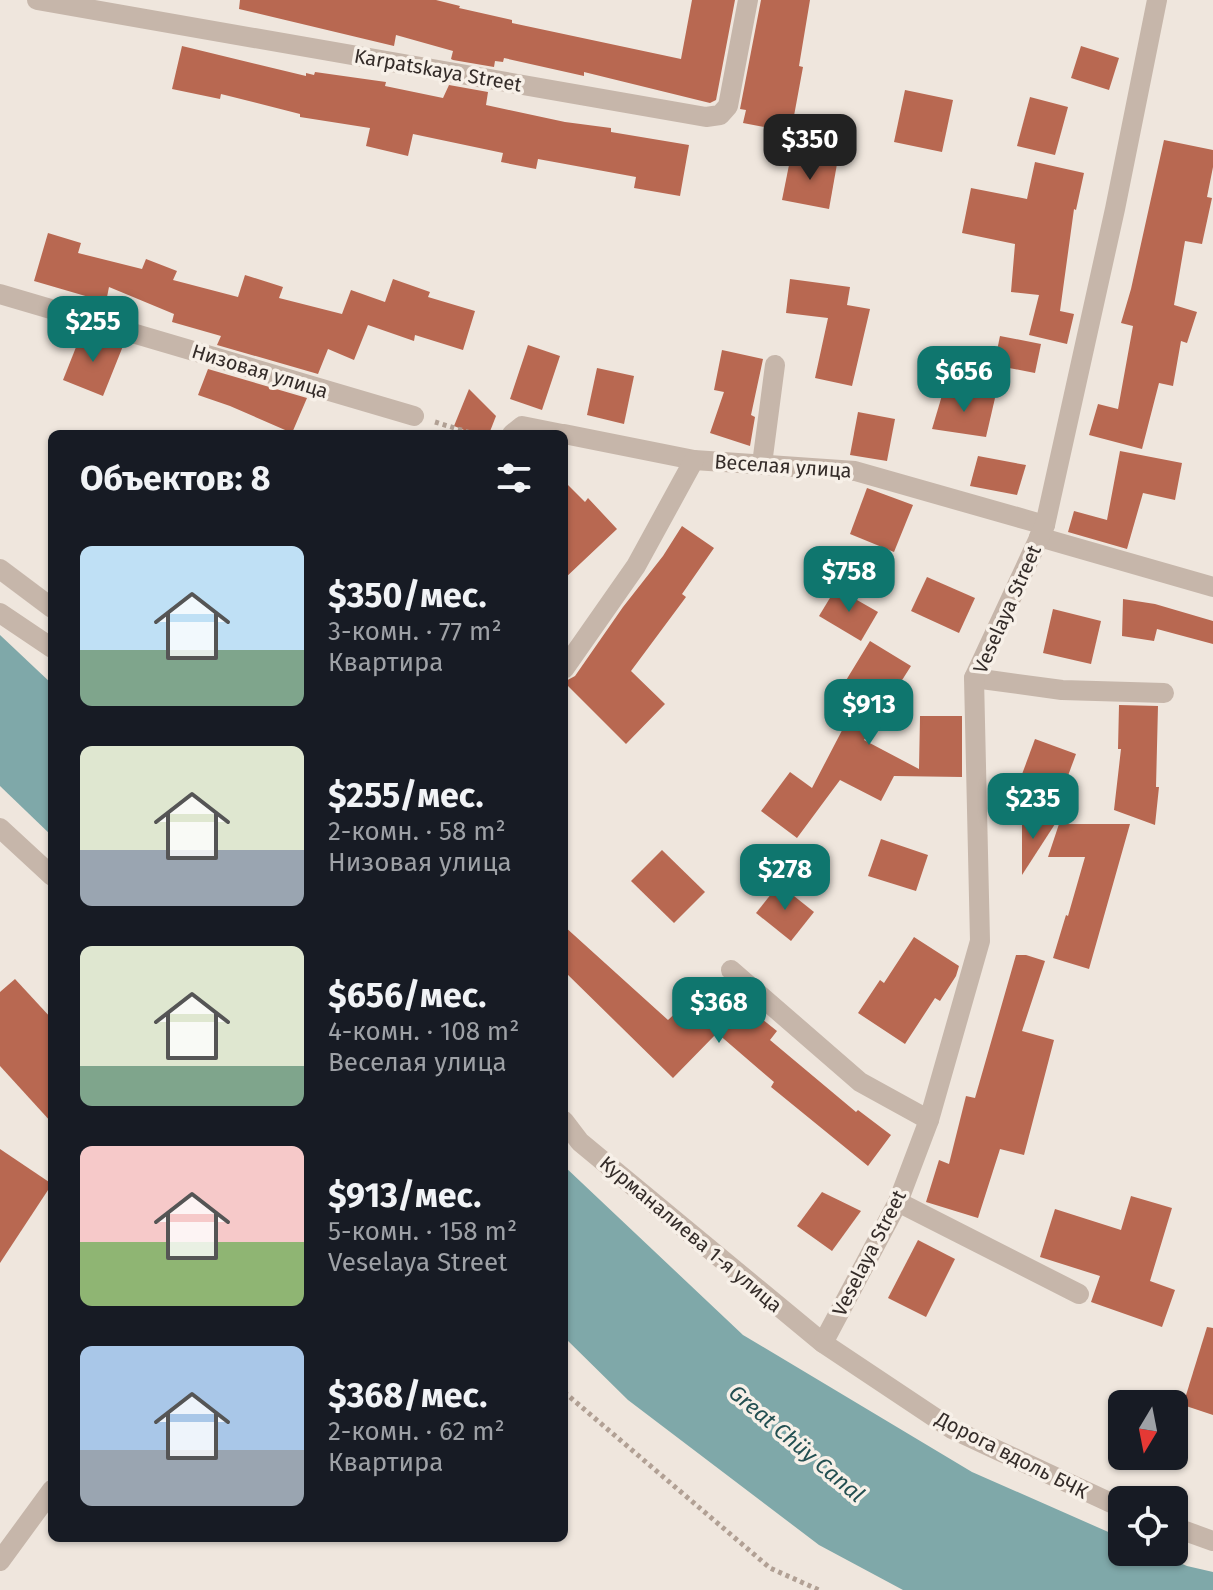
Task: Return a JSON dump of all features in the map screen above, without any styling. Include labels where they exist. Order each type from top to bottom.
[{"type":"street","name":"Karpatskaya Street","points":[[37,0],[706,117],[720,115],[728,106],[748,0]]},
{"type":"street","name":"Veselaya Street","points":[[823,1343],[898,1202],[929,1120],[980,941],[974,678],[1042,531],[1112,224],[1157,0]]},
{"type":"street","name":"Низовая улица","points":[[0,294],[414,416]]},
{"type":"street","points":[[762,464],[775,365]]},
{"type":"street","name":"Веселая улица","points":[[517,430],[522,426],[542,430]]},
{"type":"street","name":"Веселая улица","points":[[568,435],[694,460],[855,471],[1213,587]]},
{"type":"street","points":[[568,663],[636,566],[694,460]]},
{"type":"street","points":[[0,569],[48,605]]},
{"type":"street","points":[[0,613],[48,645]]},
{"type":"street","points":[[974,678],[1062,690],[1164,693]]},
{"type":"street","points":[[0,828],[48,872]]},
{"type":"street","points":[[731,970],[860,1082],[929,1120]]},
{"type":"street","name":"Курманалиева 1-я улица","points":[[568,1126],[580,1142],[823,1343]]},
{"type":"street","points":[[898,1202],[1079,1294]]},
{"type":"street","name":"Дорога вдоль БЧК","points":[[823,1343],[952,1429],[1108,1501]]},
{"type":"street","points":[[0,1561],[48,1495]]},
{"type":"street","points":[[1188,1532],[1213,1541]]},
{"type":"path","points":[[414,416],[461,430]]},
{"type":"path","points":[[568,1395],[770,1568],[819,1590]]},
{"type":"water","points":[[0,635],[48,680],[48,832],[0,786]]},
{"type":"water","name":"Great Chüy Canal","points":[[568,1170],[743,1335],[972,1472],[1108,1532],[1108,1566],[1187,1566],[1213,1572],[1213,1590],[903,1590],[819,1545],[628,1400],[568,1341]]},
{"type":"building","points":[[240,0],[436,0],[512,20],[512,23],[681,59],[692,0],[735,0],[716,100],[710,103],[584,72],[584,76],[504,58],[503,62],[495,61],[494,67],[453,60],[453,51],[396,35],[394,46],[239,9]]},
{"type":"building","points":[[761,0],[810,0],[799,66],[803,67],[791,132],[743,123],[746,110],[740,109]]},
{"type":"building","points":[[182,46],[306,76],[306,73],[314,75],[315,72],[386,82],[385,86],[443,98],[449,85],[488,92],[486,105],[689,145],[680,196],[634,188],[636,177],[538,159],[536,169],[501,162],[503,153],[413,134],[408,156],[366,146],[370,128],[300,117],[300,114],[221,94],[220,99],[172,89]]},
{"type":"building","points":[[1081,46],[1119,58],[1109,90],[1071,78]]},
{"type":"building","points":[[905,90],[953,100],[942,152],[894,142]]},
{"type":"building","points":[[1030,97],[1068,107],[1055,155],[1017,146]]},
{"type":"building","points":[[1164,140],[1213,150],[1207,197],[1212,198],[1202,244],[1185,241],[1174,305],[1197,312],[1187,343],[1181,341],[1173,386],[1159,383],[1142,449],[1089,435],[1098,404],[1118,409],[1133,326],[1121,323]]},
{"type":"building","points":[[791,155],[837,164],[829,209],[782,200]]},
{"type":"building","points":[[1035,162],[1084,173],[1074,209],[1060,311],[1074,314],[1067,344],[1029,335],[1039,295],[1011,292],[1015,244],[962,233],[971,188],[1027,199]]},
{"type":"building","points":[[48,233],[81,243],[78,253],[142,269],[146,259],[177,271],[173,280],[238,297],[245,275],[283,287],[279,298],[342,314],[351,290],[385,302],[393,279],[430,292],[428,297],[475,311],[463,350],[415,335],[414,341],[368,325],[354,360],[328,349],[318,374],[217,345],[221,336],[172,322],[174,314],[109,287],[106,302],[34,281]]},
{"type":"building","points":[[790,279],[850,287],[847,305],[870,309],[852,386],[815,378],[828,318],[786,313]]},
{"type":"building","points":[[82,332],[123,346],[103,396],[63,380]]},
{"type":"building","points":[[1000,336],[1041,344],[1035,373],[994,365]]},
{"type":"building","points":[[528,345],[560,356],[542,410],[510,399]]},
{"type":"building","points":[[722,350],[763,359],[751,415],[755,417],[750,446],[710,433],[724,392],[714,390]]},
{"type":"building","points":[[597,368],[634,376],[624,424],[587,415]]},
{"type":"building","points":[[208,369],[307,398],[293,430],[285,430],[198,395]]},
{"type":"building","points":[[469,389],[496,416],[491,430],[464,430],[454,426]]},
{"type":"building","points":[[943,392],[995,398],[986,437],[932,429]]},
{"type":"building","points":[[858,412],[895,419],[887,461],[850,455]]},
{"type":"building","points":[[1120,451],[1182,463],[1175,500],[1143,493],[1127,549],[1068,532],[1074,511],[1107,520]]},
{"type":"building","points":[[978,456],[1026,465],[1017,495],[970,486]]},
{"type":"building","points":[[568,485],[585,502],[588,498],[617,529],[568,575]]},
{"type":"building","points":[[867,488],[913,505],[894,552],[850,534]]},
{"type":"building","points":[[682,526],[714,548],[682,594],[686,597],[631,671],[665,704],[626,744],[568,686],[568,680],[575,676]]},
{"type":"building","points":[[927,577],[975,598],[959,633],[911,611]]},
{"type":"building","points":[[836,588],[878,612],[861,641],[819,616]]},
{"type":"building","points":[[1123,599],[1155,604],[1213,621],[1213,644],[1157,629],[1154,641],[1122,636]]},
{"type":"building","points":[[1053,609],[1101,621],[1091,664],[1043,653]]},
{"type":"building","points":[[870,641],[911,666],[864,740],[919,769],[920,716],[962,716],[962,777],[894,776],[881,801],[840,780],[797,838],[761,811],[790,772],[812,788],[862,692],[845,682]]},
{"type":"building","points":[[1119,705],[1158,706],[1156,787],[1159,787],[1155,825],[1114,810],[1121,749],[1118,749]]},
{"type":"building","points":[[1035,739],[1076,754],[1062,792],[1021,777]]},
{"type":"building","points":[[1022,824],[1055,824],[1022,875]]},
{"type":"building","points":[[1059,824],[1130,824],[1089,969],[1053,958],[1085,857],[1048,857]]},
{"type":"building","points":[[881,839],[928,855],[916,891],[868,876]]},
{"type":"building","points":[[662,850],[705,892],[674,923],[631,881]]},
{"type":"building","points":[[779,884],[814,912],[791,941],[756,913]]},
{"type":"building","points":[[568,930],[668,1020],[710,981],[741,1014],[747,1007],[777,1031],[770,1040],[856,1112],[858,1110],[891,1135],[868,1166],[771,1087],[774,1082],[717,1033],[673,1078],[568,975]]},
{"type":"building","points":[[914,937],[959,966],[940,1001],[935,998],[905,1044],[858,1013],[880,980],[884,983]]},
{"type":"building","points":[[1016,955],[1045,961],[1022,1031],[1054,1040],[1024,1155],[1000,1149],[978,1218],[926,1202],[939,1160],[949,1164],[966,1096],[975,1098]]},
{"type":"building","points":[[15,979],[48,1015],[48,1119],[0,1066],[0,992]]},
{"type":"building","points":[[0,1149],[48,1181],[48,1190],[0,1263]]},
{"type":"building","points":[[822,1192],[861,1211],[832,1251],[797,1226]]},
{"type":"building","points":[[1131,1196],[1172,1208],[1150,1281],[1175,1290],[1162,1327],[1091,1302],[1100,1276],[1040,1257],[1055,1209],[1121,1230]]},
{"type":"building","points":[[918,1240],[955,1259],[926,1317],[888,1298]]},
{"type":"building","points":[[1207,1327],[1213,1328],[1213,1415],[1188,1407],[1188,1390]]}]
